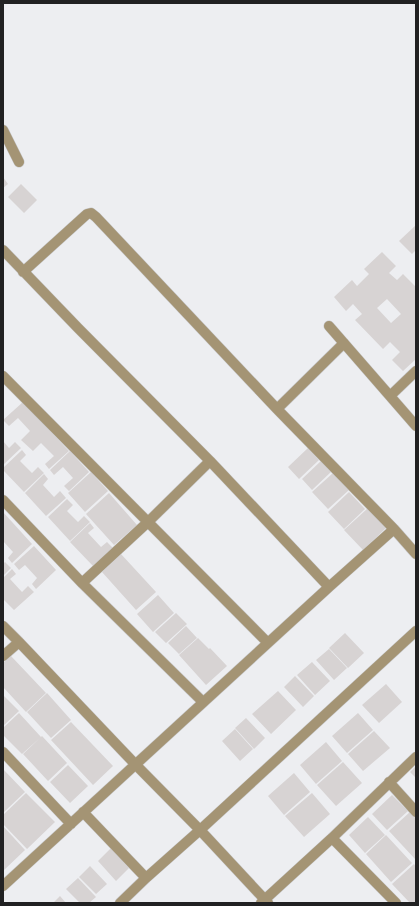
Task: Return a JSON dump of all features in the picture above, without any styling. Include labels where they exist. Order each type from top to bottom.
[{"type":"street","points":[[3,130],[19,162]]},
{"type":"street","points":[[23,272],[86,214],[91,213],[394,529],[416,554]]},
{"type":"street","points":[[3,250],[210,461],[329,587]]},
{"type":"street","points":[[329,326],[416,425]]},
{"type":"street","points":[[278,409],[344,343]]},
{"type":"street","points":[[390,396],[416,371]]},
{"type":"street","points":[[3,376],[268,643]]},
{"type":"street","points":[[82,583],[148,522],[210,461]]},
{"type":"street","points":[[3,500],[82,583],[204,702]]},
{"type":"street","points":[[3,886],[394,529]]},
{"type":"street","points":[[3,626],[200,830],[265,902],[416,757]]},
{"type":"street","points":[[120,903],[416,631]]},
{"type":"street","points":[[3,656],[19,642]]},
{"type":"street","points":[[3,752],[71,824]]},
{"type":"street","points":[[389,782],[416,812]]},
{"type":"street","points":[[83,812],[146,878]]},
{"type":"street","points":[[332,838],[396,903]]},
{"type":"building","points":[[3,177],[8,184],[3,188]]},
{"type":"building","points":[[21,184],[37,200],[24,213],[8,197]]},
{"type":"building","points":[[416,225],[416,250],[412,254],[399,241]]},
{"type":"building","points":[[382,252],[396,266],[389,273],[397,280],[403,274],[416,287],[416,359],[403,371],[392,360],[400,352],[390,342],[383,349],[355,320],[362,314],[353,304],[346,311],[334,297],[352,280],[357,286],[369,274],[364,269]],"holes":[[[387,299],[401,314],[391,323],[377,308]]]},
{"type":"building","points":[[23,402],[69,451],[49,469],[45,464],[54,456],[41,443],[33,451],[21,440],[30,431],[18,418],[9,426],[3,420]]},
{"type":"building","points":[[3,441],[9,448],[15,442],[21,448],[3,465]]},
{"type":"building","points":[[308,448],[319,460],[299,479],[288,467]]},
{"type":"building","points":[[22,450],[26,455],[20,461],[32,473],[38,467],[44,473],[24,492],[3,470],[3,468]]},
{"type":"building","points":[[70,451],[89,472],[69,491],[64,486],[73,478],[63,467],[54,475],[50,470]]},
{"type":"building","points":[[322,460],[332,471],[312,490],[302,479]]},
{"type":"building","points":[[91,472],[108,491],[85,512],[68,493]]},
{"type":"building","points":[[333,473],[349,490],[328,509],[312,492]]},
{"type":"building","points":[[44,474],[48,479],[43,485],[54,497],[60,491],[66,498],[46,516],[25,493]]},
{"type":"building","points":[[349,492],[365,509],[344,529],[328,512]]},
{"type":"building","points":[[109,493],[137,525],[114,545],[86,514]]},
{"type":"building","points":[[67,499],[73,505],[67,511],[78,522],[84,516],[90,522],[70,541],[48,517]]},
{"type":"building","points":[[368,508],[386,528],[363,550],[344,530]]},
{"type":"building","points":[[3,512],[32,544],[12,563],[8,558],[13,552],[3,541]]},
{"type":"building","points":[[90,523],[94,528],[88,533],[101,547],[107,542],[113,548],[93,566],[70,542]]},
{"type":"building","points":[[34,546],[56,570],[36,589],[32,584],[37,578],[25,565],[19,570],[14,564]]},
{"type":"building","points":[[121,554],[156,592],[136,610],[102,572]]},
{"type":"building","points":[[5,562],[11,568],[3,576],[3,564]]},
{"type":"building","points":[[12,569],[16,574],[10,579],[22,592],[28,586],[34,592],[14,610],[3,599],[3,578]]},
{"type":"building","points":[[158,595],[174,613],[153,632],[137,614]]},
{"type":"building","points":[[176,613],[187,624],[166,643],[155,632]]},
{"type":"building","points":[[186,626],[197,638],[179,654],[168,643]]},
{"type":"building","points":[[345,633],[364,653],[348,668],[329,648]]},
{"type":"building","points":[[198,638],[227,666],[206,685],[179,655]]},
{"type":"building","points":[[329,649],[347,668],[334,680],[316,660]]},
{"type":"building","points":[[11,656],[46,693],[26,712],[3,687],[3,663]]},
{"type":"building","points":[[312,662],[330,681],[315,695],[297,675]]},
{"type":"building","points":[[295,676],[314,696],[303,707],[284,687]]},
{"type":"building","points":[[386,684],[402,702],[379,723],[362,705]]},
{"type":"building","points":[[278,691],[296,710],[271,734],[252,714]]},
{"type":"building","points":[[47,693],[71,720],[51,738],[27,712]]},
{"type":"building","points":[[3,695],[19,711],[3,726]]},
{"type":"building","points":[[19,713],[41,737],[22,754],[3,735],[3,728]]},
{"type":"building","points":[[358,713],[373,730],[347,753],[332,736]]},
{"type":"building","points":[[246,718],[265,738],[254,749],[235,728]]},
{"type":"building","points":[[71,722],[113,766],[93,785],[51,740]]},
{"type":"building","points":[[235,729],[253,749],[240,761],[222,741]]},
{"type":"building","points":[[374,731],[390,748],[363,771],[348,754]]},
{"type":"building","points":[[42,736],[67,763],[48,781],[23,754]]},
{"type":"building","points":[[326,742],[342,761],[316,784],[300,765]]},
{"type":"building","points":[[343,762],[362,783],[336,806],[317,785]]},
{"type":"building","points":[[68,765],[88,786],[70,803],[50,782]]},
{"type":"building","points":[[416,766],[416,778],[410,772]]},
{"type":"building","points":[[3,769],[25,792],[3,813]]},
{"type":"building","points":[[294,773],[310,792],[284,815],[268,796]]},
{"type":"building","points":[[26,793],[55,822],[27,849],[3,824],[3,815]]},
{"type":"building","points":[[312,793],[330,814],[304,837],[285,816]]},
{"type":"building","points":[[392,795],[408,811],[387,830],[372,814]]},
{"type":"building","points":[[410,812],[416,819],[415,859],[389,831]]},
{"type":"building","points":[[368,817],[385,835],[365,853],[349,835]]},
{"type":"building","points":[[3,826],[25,850],[3,871]]},
{"type":"building","points":[[386,835],[412,863],[391,882],[366,854]]},
{"type":"building","points":[[111,848],[129,868],[116,881],[98,861]]},
{"type":"building","points":[[414,864],[416,867],[416,903],[410,903],[392,884]]},
{"type":"building","points":[[90,866],[107,884],[96,894],[79,877]]},
{"type":"building","points":[[78,878],[96,897],[89,903],[80,903],[66,889]]},
{"type":"building","points":[[60,896],[66,903],[53,903]]}]
